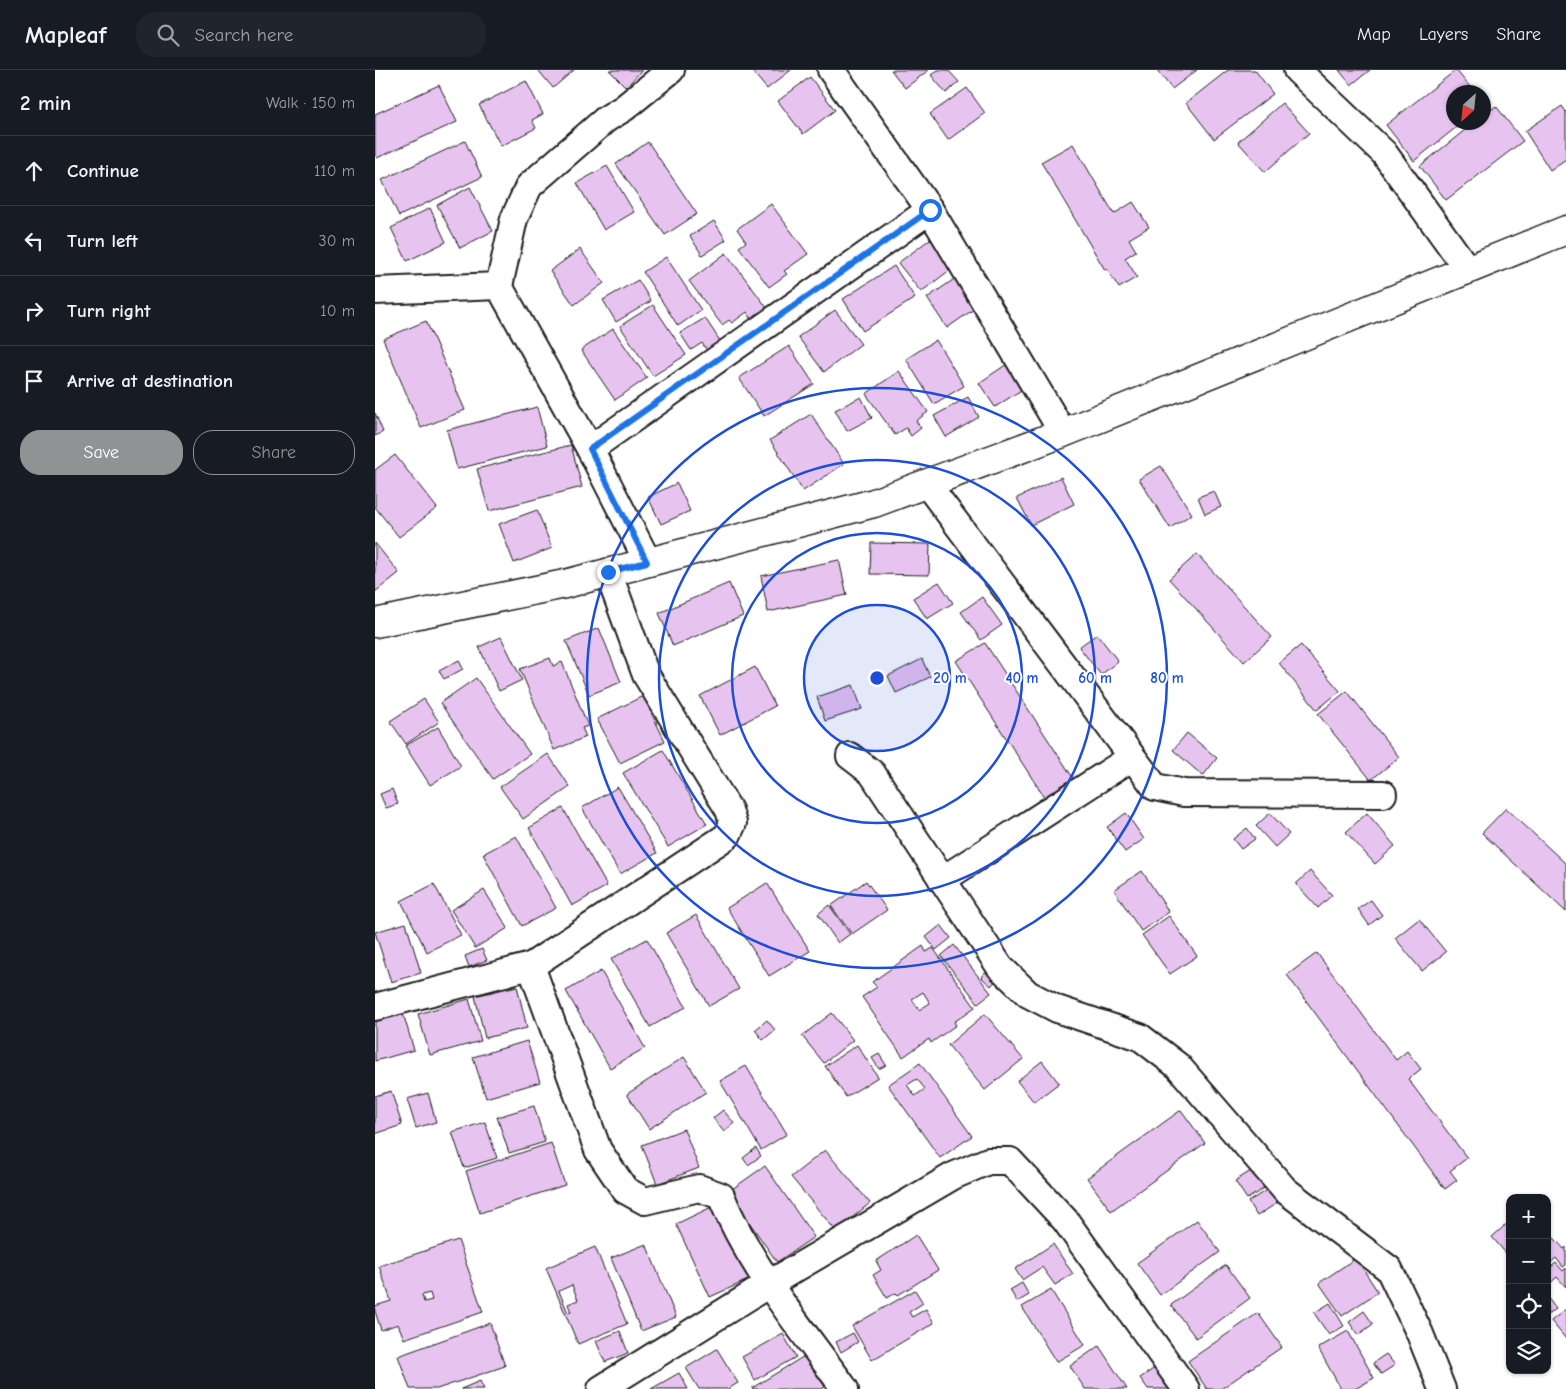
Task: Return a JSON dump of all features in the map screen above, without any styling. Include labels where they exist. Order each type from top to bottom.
[{"type":"street","points":[[647,562],[590,449],[499,286],[515,219],[529,186],[606,119],[625,108],[671,70]]},
{"type":"street","points":[[831,70],[930,210],[1063,433]]},
{"type":"street","points":[[1297,70],[1384,153],[1468,270]]},
{"type":"street","points":[[590,449],[930,210]]},
{"type":"street","points":[[375,623],[565,584],[874,503],[1063,433],[1566,230]]},
{"type":"street","points":[[375,291],[499,286]]},
{"type":"street","points":[[927,484],[1155,788],[1184,793],[1383,794]]},
{"type":"street","points":[[375,1006],[531,966],[727,836],[733,823],[729,810],[646,675],[608,572]]},
{"type":"street","points":[[850,756],[872,773],[1000,967],[1028,994],[1057,1009],[1140,1037],[1178,1066],[1285,1190],[1389,1269],[1420,1334],[1442,1389]]},
{"type":"street","points":[[942,880],[1131,758]]},
{"type":"street","points":[[531,966],[598,1150],[625,1190],[645,1201],[699,1188],[721,1196],[730,1217],[769,1284],[845,1389]]},
{"type":"street","points":[[601,1389],[769,1284],[953,1176],[988,1160],[1010,1161],[1065,1220],[1186,1389]]},
{"type":"building","points":[[538,70],[574,70],[553,88]]},
{"type":"building","points":[[609,70],[642,70],[626,87]]},
{"type":"building","points":[[751,70],[791,70],[767,89]]},
{"type":"building","points":[[891,70],[929,70],[905,88]]},
{"type":"building","points":[[938,70],[948,70],[959,82],[946,93],[931,75]]},
{"type":"building","points":[[1157,70],[1197,70],[1172,89]]},
{"type":"building","points":[[1228,70],[1255,70],[1273,94],[1214,139],[1186,103]]},
{"type":"building","points":[[1339,70],[1370,70],[1351,85]]},
{"type":"building","points":[[1456,70],[1468,85],[1446,85],[1446,130],[1453,130],[1414,161],[1386,125]]},
{"type":"building","points":[[810,77],[835,110],[803,134],[778,101]]},
{"type":"building","points":[[526,81],[543,114],[532,120],[536,128],[501,146],[479,105]]},
{"type":"building","points":[[439,85],[457,122],[377,158],[375,154],[375,114]]},
{"type":"building","points":[[967,88],[985,113],[948,140],[930,114]]},
{"type":"building","points":[[1282,103],[1309,133],[1265,172],[1238,142]]},
{"type":"building","points":[[1496,106],[1523,141],[1446,200],[1420,166],[1465,130],[1491,130],[1491,110]]},
{"type":"building","points":[[1562,106],[1566,112],[1566,159],[1550,170],[1525,131]]},
{"type":"building","points":[[465,141],[482,177],[399,216],[382,180]]},
{"type":"building","points":[[648,142],[697,214],[665,235],[616,164]]},
{"type":"building","points":[[1073,144],[1114,214],[1133,202],[1149,227],[1129,239],[1136,251],[1125,258],[1137,277],[1119,288],[1107,269],[1105,270],[1041,162]]},
{"type":"building","points":[[607,166],[634,212],[604,230],[577,183]]},
{"type":"building","points":[[470,187],[493,231],[460,248],[437,205]]},
{"type":"building","points":[[771,204],[808,254],[784,271],[787,274],[769,287],[739,247],[746,242],[737,229]]},
{"type":"building","points":[[430,208],[446,242],[407,261],[391,228]]},
{"type":"building","points":[[714,221],[726,240],[702,255],[690,236]]},
{"type":"building","points":[[937,234],[959,263],[921,292],[898,263]]},
{"type":"building","points":[[580,249],[604,283],[574,305],[550,271]]},
{"type":"building","points":[[726,253],[768,309],[753,321],[747,312],[732,323],[729,320],[722,325],[689,281]]},
{"type":"building","points":[[666,257],[701,310],[678,326],[643,272]]},
{"type":"building","points":[[894,266],[915,298],[863,331],[843,299]]},
{"type":"building","points":[[963,273],[984,302],[947,328],[927,298]]},
{"type":"building","points":[[638,280],[651,301],[616,322],[603,300]]},
{"type":"building","points":[[653,305],[686,355],[653,376],[620,326]]},
{"type":"building","points":[[835,310],[861,344],[824,372],[798,337]]},
{"type":"building","points":[[705,318],[722,344],[708,352],[702,343],[691,350],[680,333]]},
{"type":"building","points":[[426,321],[465,410],[421,428],[383,339]]},
{"type":"building","points":[[613,329],[647,378],[615,400],[581,350]]},
{"type":"building","points":[[936,340],[964,386],[934,404],[906,359]]},
{"type":"building","points":[[789,346],[814,384],[764,416],[739,378]]},
{"type":"building","points":[[1010,362],[1026,387],[995,407],[979,383]]},
{"type":"building","points":[[899,371],[928,412],[916,421],[921,428],[911,436],[906,428],[895,435],[866,394]]},
{"type":"building","points":[[861,397],[872,418],[847,431],[835,410]]},
{"type":"building","points":[[968,397],[979,417],[946,437],[934,416]]},
{"type":"building","points":[[537,407],[547,446],[457,469],[447,430]]},
{"type":"building","points":[[375,413],[383,432],[375,436]]},
{"type":"building","points":[[811,414],[844,464],[803,491],[770,440]]},
{"type":"building","points":[[571,445],[582,487],[489,511],[477,469]]},
{"type":"building","points":[[395,455],[437,508],[399,537],[375,507],[375,470]]},
{"type":"building","points":[[1161,466],[1192,514],[1170,528],[1139,479]]},
{"type":"building","points":[[1061,477],[1074,504],[1031,525],[1017,498]]},
{"type":"building","points":[[677,483],[690,511],[661,524],[648,497]]},
{"type":"building","points":[[1214,491],[1221,507],[1205,514],[1198,497]]},
{"type":"building","points":[[537,510],[552,548],[514,563],[499,524]]},
{"type":"building","points":[[375,543],[399,573],[375,592]]},
{"type":"building","points":[[871,543],[930,544],[929,575],[870,574]]},
{"type":"building","points":[[1197,554],[1272,637],[1244,662],[1169,579]]},
{"type":"building","points":[[839,560],[847,595],[768,612],[761,576]]},
{"type":"building","points":[[939,582],[953,603],[927,619],[913,598]]},
{"type":"building","points":[[729,583],[743,616],[673,646],[659,613]]},
{"type":"building","points":[[982,597],[1002,625],[981,640],[961,612]]},
{"type":"building","points":[[599,628],[621,682],[589,695],[566,641]]},
{"type":"building","points":[[1097,634],[1118,661],[1101,675],[1079,647]]},
{"type":"building","points":[[501,637],[522,680],[499,691],[479,647]]},
{"type":"building","points":[[985,643],[1079,787],[1050,806],[956,661]]},
{"type":"building","points":[[1301,645],[1340,691],[1317,710],[1279,663]]},
{"type":"building","points":[[550,658],[553,666],[562,662],[588,726],[582,728],[586,737],[554,750],[520,669]]},
{"type":"building","points":[[922,659],[930,677],[896,693],[888,676]]},
{"type":"building","points":[[459,660],[463,669],[444,679],[439,671]]},
{"type":"building","points":[[755,667],[775,706],[720,735],[700,696]]},
{"type":"building","points":[[476,678],[530,754],[493,779],[440,703]]},
{"type":"building","points":[[853,685],[862,709],[825,721],[817,697]]},
{"type":"building","points":[[1347,691],[1399,757],[1371,780],[1318,714]]},
{"type":"building","points":[[643,696],[665,741],[620,763],[597,719]]},
{"type":"building","points":[[424,699],[439,722],[406,744],[390,721]]},
{"type":"building","points":[[438,727],[461,766],[430,785],[405,746]]},
{"type":"building","points":[[1187,733],[1217,758],[1203,776],[1173,750]]},
{"type":"building","points":[[663,750],[707,824],[668,847],[623,773]]},
{"type":"building","points":[[548,754],[570,787],[523,819],[500,787]]},
{"type":"building","points":[[618,787],[657,853],[620,874],[582,808]]},
{"type":"building","points":[[392,789],[398,804],[386,808],[380,794]]},
{"type":"building","points":[[563,808],[607,886],[572,906],[529,828]]},
{"type":"building","points":[[1506,808],[1566,864],[1566,912],[1482,833]]},
{"type":"building","points":[[1126,813],[1144,839],[1125,852],[1107,827]]},
{"type":"building","points":[[1270,813],[1289,834],[1275,847],[1256,826]]},
{"type":"building","points":[[1367,813],[1395,846],[1375,864],[1346,832]]},
{"type":"building","points":[[1247,828],[1255,839],[1241,849],[1233,839]]},
{"type":"building","points":[[516,836],[556,908],[522,926],[483,854]]},
{"type":"building","points":[[1142,871],[1169,912],[1141,931],[1114,890]]},
{"type":"building","points":[[1310,871],[1332,895],[1318,908],[1296,884]]},
{"type":"building","points":[[866,881],[887,910],[852,934],[831,906]]},
{"type":"building","points":[[767,883],[810,951],[769,976],[727,908]]},
{"type":"building","points":[[434,884],[461,935],[427,952],[401,901]]},
{"type":"building","points":[[484,890],[508,928],[475,948],[451,910]]},
{"type":"building","points":[[1371,900],[1382,915],[1369,925],[1358,909]]},
{"type":"building","points":[[829,905],[850,934],[838,943],[818,914]]},
{"type":"building","points":[[696,915],[739,989],[709,1006],[666,933]]},
{"type":"building","points":[[1169,916],[1197,956],[1170,974],[1142,935]]},
{"type":"building","points":[[1419,919],[1446,952],[1422,971],[1395,938]]},
{"type":"building","points":[[406,923],[421,973],[391,982],[375,932]]},
{"type":"building","points":[[941,925],[951,938],[936,950],[926,937]]},
{"type":"building","points":[[647,939],[686,1007],[650,1027],[611,959]]},
{"type":"building","points":[[954,945],[991,993],[978,1003],[941,956]]},
{"type":"building","points":[[923,946],[926,952],[933,948],[975,1007],[954,1022],[956,1025],[931,1043],[929,1039],[903,1057],[862,997],[877,987],[872,982]],"holes":[[[923,992],[930,1003],[919,1010],[912,999]]]},
{"type":"building","points":[[482,949],[487,960],[469,967],[465,956]]},
{"type":"building","points":[[1317,953],[1396,1060],[1407,1051],[1421,1069],[1408,1079],[1467,1158],[1450,1171],[1457,1180],[1445,1189],[1287,975]]},
{"type":"building","points":[[991,965],[1001,975],[991,986],[981,977]]},
{"type":"building","points":[[601,971],[645,1048],[610,1068],[566,991]]},
{"type":"building","points":[[517,986],[527,1028],[485,1038],[475,996]]},
{"type":"building","points":[[469,999],[481,1041],[430,1055],[418,1014]]},
{"type":"building","points":[[402,1010],[414,1050],[375,1061],[375,1017]]},
{"type":"building","points":[[832,1013],[853,1040],[824,1063],[802,1036]]},
{"type":"building","points":[[985,1014],[1023,1059],[985,1090],[948,1045]]},
{"type":"building","points":[[767,1020],[775,1030],[763,1040],[755,1030]]},
{"type":"building","points":[[527,1041],[540,1082],[486,1098],[473,1057]]},
{"type":"building","points":[[857,1045],[878,1077],[846,1097],[825,1066]]},
{"type":"building","points":[[879,1054],[886,1065],[879,1069],[872,1058]]},
{"type":"building","points":[[684,1057],[706,1092],[649,1129],[627,1094]]},
{"type":"building","points":[[1042,1061],[1059,1083],[1034,1102],[1017,1081]]},
{"type":"building","points":[[920,1063],[972,1136],[940,1158],[888,1085]],"holes":[[[917,1079],[925,1089],[915,1096],[907,1085]]]},
{"type":"building","points":[[746,1066],[787,1134],[761,1150],[720,1081]]},
{"type":"building","points":[[391,1091],[402,1125],[375,1134],[375,1096]]},
{"type":"building","points":[[428,1093],[436,1122],[416,1128],[407,1099]]},
{"type":"building","points":[[534,1106],[545,1142],[509,1153],[497,1117]]},
{"type":"building","points":[[723,1110],[734,1123],[724,1132],[713,1118]]},
{"type":"building","points":[[1181,1110],[1205,1143],[1111,1211],[1087,1178]]},
{"type":"building","points":[[485,1122],[497,1158],[464,1168],[452,1132]]},
{"type":"building","points":[[684,1129],[699,1168],[657,1184],[642,1145]]},
{"type":"building","points":[[551,1143],[565,1185],[480,1213],[466,1171]]},
{"type":"building","points":[[756,1148],[761,1156],[748,1165],[743,1158]]},
{"type":"building","points":[[825,1150],[870,1203],[836,1231],[791,1177]]},
{"type":"building","points":[[765,1166],[814,1237],[777,1262],[728,1192]]},
{"type":"building","points":[[1254,1169],[1266,1187],[1247,1199],[1235,1181]]},
{"type":"building","points":[[1268,1189],[1277,1203],[1257,1216],[1248,1202]]},
{"type":"building","points":[[718,1204],[752,1278],[710,1297],[676,1224]]},
{"type":"building","points":[[1197,1220],[1220,1252],[1160,1295],[1137,1263]]},
{"type":"building","points":[[1506,1225],[1506,1253],[1492,1237]]},
{"type":"building","points":[[916,1235],[938,1270],[898,1295],[896,1293],[887,1298],[873,1275],[881,1270],[876,1261]]},
{"type":"building","points":[[1554,1238],[1564,1249],[1566,1247],[1566,1265],[1563,1267],[1556,1258],[1551,1262],[1551,1240]]},
{"type":"building","points":[[458,1240],[483,1312],[404,1339],[398,1324],[381,1330],[375,1306],[391,1301],[379,1266]],"holes":[[[430,1293],[432,1300],[424,1302],[422,1295]]]},
{"type":"building","points":[[646,1244],[676,1317],[641,1331],[611,1258]]},
{"type":"building","points":[[1053,1244],[1073,1274],[1055,1285],[1042,1267],[1022,1280],[1015,1269]]},
{"type":"building","points":[[595,1247],[627,1324],[578,1344],[546,1268]],"holes":[[[572,1285],[578,1300],[568,1304],[571,1312],[568,1313],[559,1291]]]},
{"type":"building","points":[[1356,1258],[1378,1292],[1342,1316],[1319,1283]]},
{"type":"building","points":[[1556,1263],[1563,1271],[1566,1268],[1566,1287],[1557,1277],[1551,1282],[1551,1267]]},
{"type":"building","points":[[1226,1265],[1250,1298],[1196,1338],[1171,1305]]},
{"type":"building","points":[[1022,1283],[1029,1295],[1017,1302],[1010,1290]]},
{"type":"building","points":[[915,1290],[923,1303],[909,1312],[912,1317],[926,1309],[934,1323],[872,1360],[852,1326]]},
{"type":"building","points":[[1051,1290],[1085,1345],[1056,1362],[1022,1307]]},
{"type":"building","points":[[1551,1302],[1556,1309],[1551,1312]]},
{"type":"building","points":[[1330,1303],[1344,1326],[1329,1335],[1314,1313]]},
{"type":"building","points":[[1566,1309],[1566,1339],[1551,1321]]},
{"type":"building","points":[[1364,1311],[1373,1324],[1358,1335],[1349,1322]]},
{"type":"building","points":[[1258,1313],[1282,1347],[1221,1389],[1207,1389],[1188,1361]]},
{"type":"building","points":[[490,1323],[505,1366],[437,1389],[410,1389],[398,1356]]},
{"type":"building","points":[[620,1331],[628,1353],[605,1362],[596,1341]]},
{"type":"building","points":[[1348,1331],[1374,1378],[1355,1389],[1341,1389],[1318,1348]]},
{"type":"building","points":[[853,1333],[858,1342],[841,1352],[836,1342]]},
{"type":"building","points":[[783,1334],[796,1357],[755,1380],[742,1357]]},
{"type":"building","points":[[1099,1346],[1127,1389],[1085,1389],[1070,1366]]},
{"type":"building","points":[[717,1349],[738,1383],[728,1389],[699,1389],[686,1368]]},
{"type":"building","points":[[1386,1354],[1395,1365],[1381,1374],[1373,1363]]},
{"type":"building","points":[[806,1355],[825,1387],[822,1389],[752,1388]]},
{"type":"building","points":[[1159,1365],[1172,1389],[1148,1389],[1140,1378]]},
{"type":"building","points":[[679,1373],[688,1389],[651,1389]]},
{"type":"building","points":[[480,1381],[484,1389],[461,1389]]},
{"type":"route","points":[[608,572],[647,562],[590,449],[930,210]]}]
